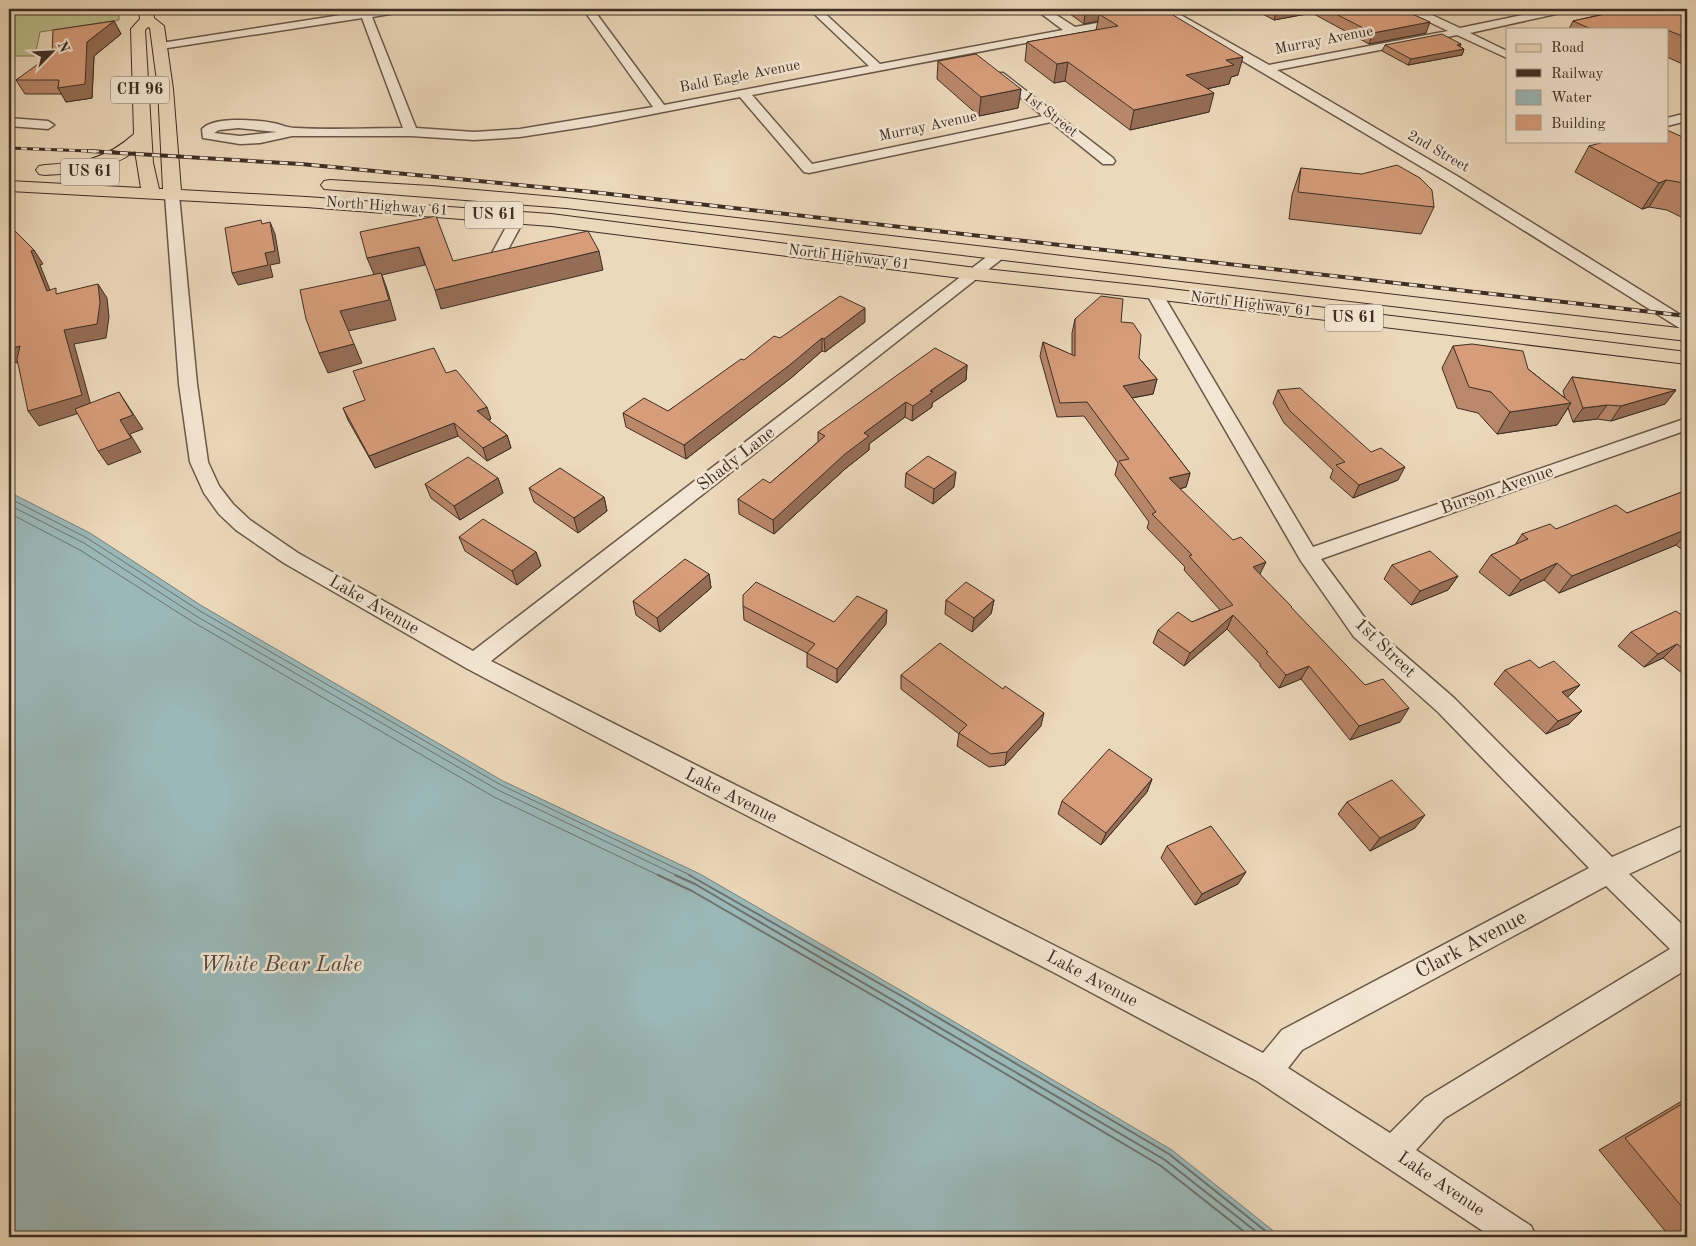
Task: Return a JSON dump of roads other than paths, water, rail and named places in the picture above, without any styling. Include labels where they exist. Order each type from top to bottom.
[{"type":"main road","name":"CH 96","points":[[142,134],[138,29],[147,14],[157,26],[161,46],[170,126],[172,195]]},
{"type":"main road","points":[[45,170],[80,167],[110,161],[122,155],[142,134]]},
{"type":"main road","points":[[142,134],[139,175],[152,194]]},
{"type":"main road","name":"US 61","points":[[27,169],[115,174]]},
{"type":"main road","points":[[139,175],[189,177]]},
{"type":"main road","name":"North Highway 61","points":[[314,184],[431,190],[566,203],[1687,335]]},
{"type":"main road","name":"North Highway 61","points":[[9,186],[487,214],[551,220],[976,274],[1154,293],[1687,358]]},
{"type":"street","points":[[161,46],[365,12],[402,9]]},
{"type":"street","points":[[588,9],[660,108]]},
{"type":"street","points":[[814,9],[878,67]]},
{"type":"street","points":[[1040,9],[1073,31]]},
{"type":"street","name":"Bald Eagle Avenue","points":[[292,132],[277,127],[217,125],[208,129],[208,135],[226,140],[244,141],[292,132],[411,132],[474,136],[520,133],[1190,9]]},
{"type":"street","points":[[1411,9],[1506,55]]},
{"type":"street","name":"Murray Avenue","points":[[1266,68],[1458,32],[1565,9]]},
{"type":"street","points":[[365,12],[411,132]]},
{"type":"street","name":"2nd Street","points":[[1169,13],[1266,68],[1493,204],[1687,326]]},
{"type":"street","name":"1st Street","points":[[968,50],[1108,161]]},
{"type":"street","name":"Murray Avenue","points":[[744,93],[809,169],[1053,118]]},
{"type":"street","points":[[1668,122],[1687,117]]},
{"type":"street","points":[[9,122],[48,125]]},
{"type":"street","name":"Lake Avenue","points":[[172,195],[188,384],[199,462],[211,488],[226,509],[243,525],[291,558],[474,662],[707,784],[1063,963],[1267,1071],[1520,1237]]},
{"type":"street","points":[[501,261],[498,255],[518,218]]},
{"type":"street","name":"Shady Lane","points":[[474,662],[976,274],[998,255]]},
{"type":"street","name":"1st Street","points":[[1154,293],[1308,556],[1362,631],[1446,705],[1610,870],[1645,908],[1687,948]]},
{"type":"street","name":"Burson Avenue","points":[[1308,556],[1687,424]]},
{"type":"street","name":"Clark Avenue","points":[[1267,1071],[1292,1040],[1610,870],[1687,835]]},
{"type":"street","points":[[1393,1152],[1435,1108],[1687,954]]},
{"type":"water","name":"White Bear Lake","points":[[9,492],[90,533],[202,606],[503,781],[700,874],[907,994],[1172,1150],[1281,1237],[9,1237]]},
{"type":"railway","points":[[9,148],[115,152]]},
{"type":"railway","points":[[88,151],[301,164],[592,192],[1687,316]]}]
